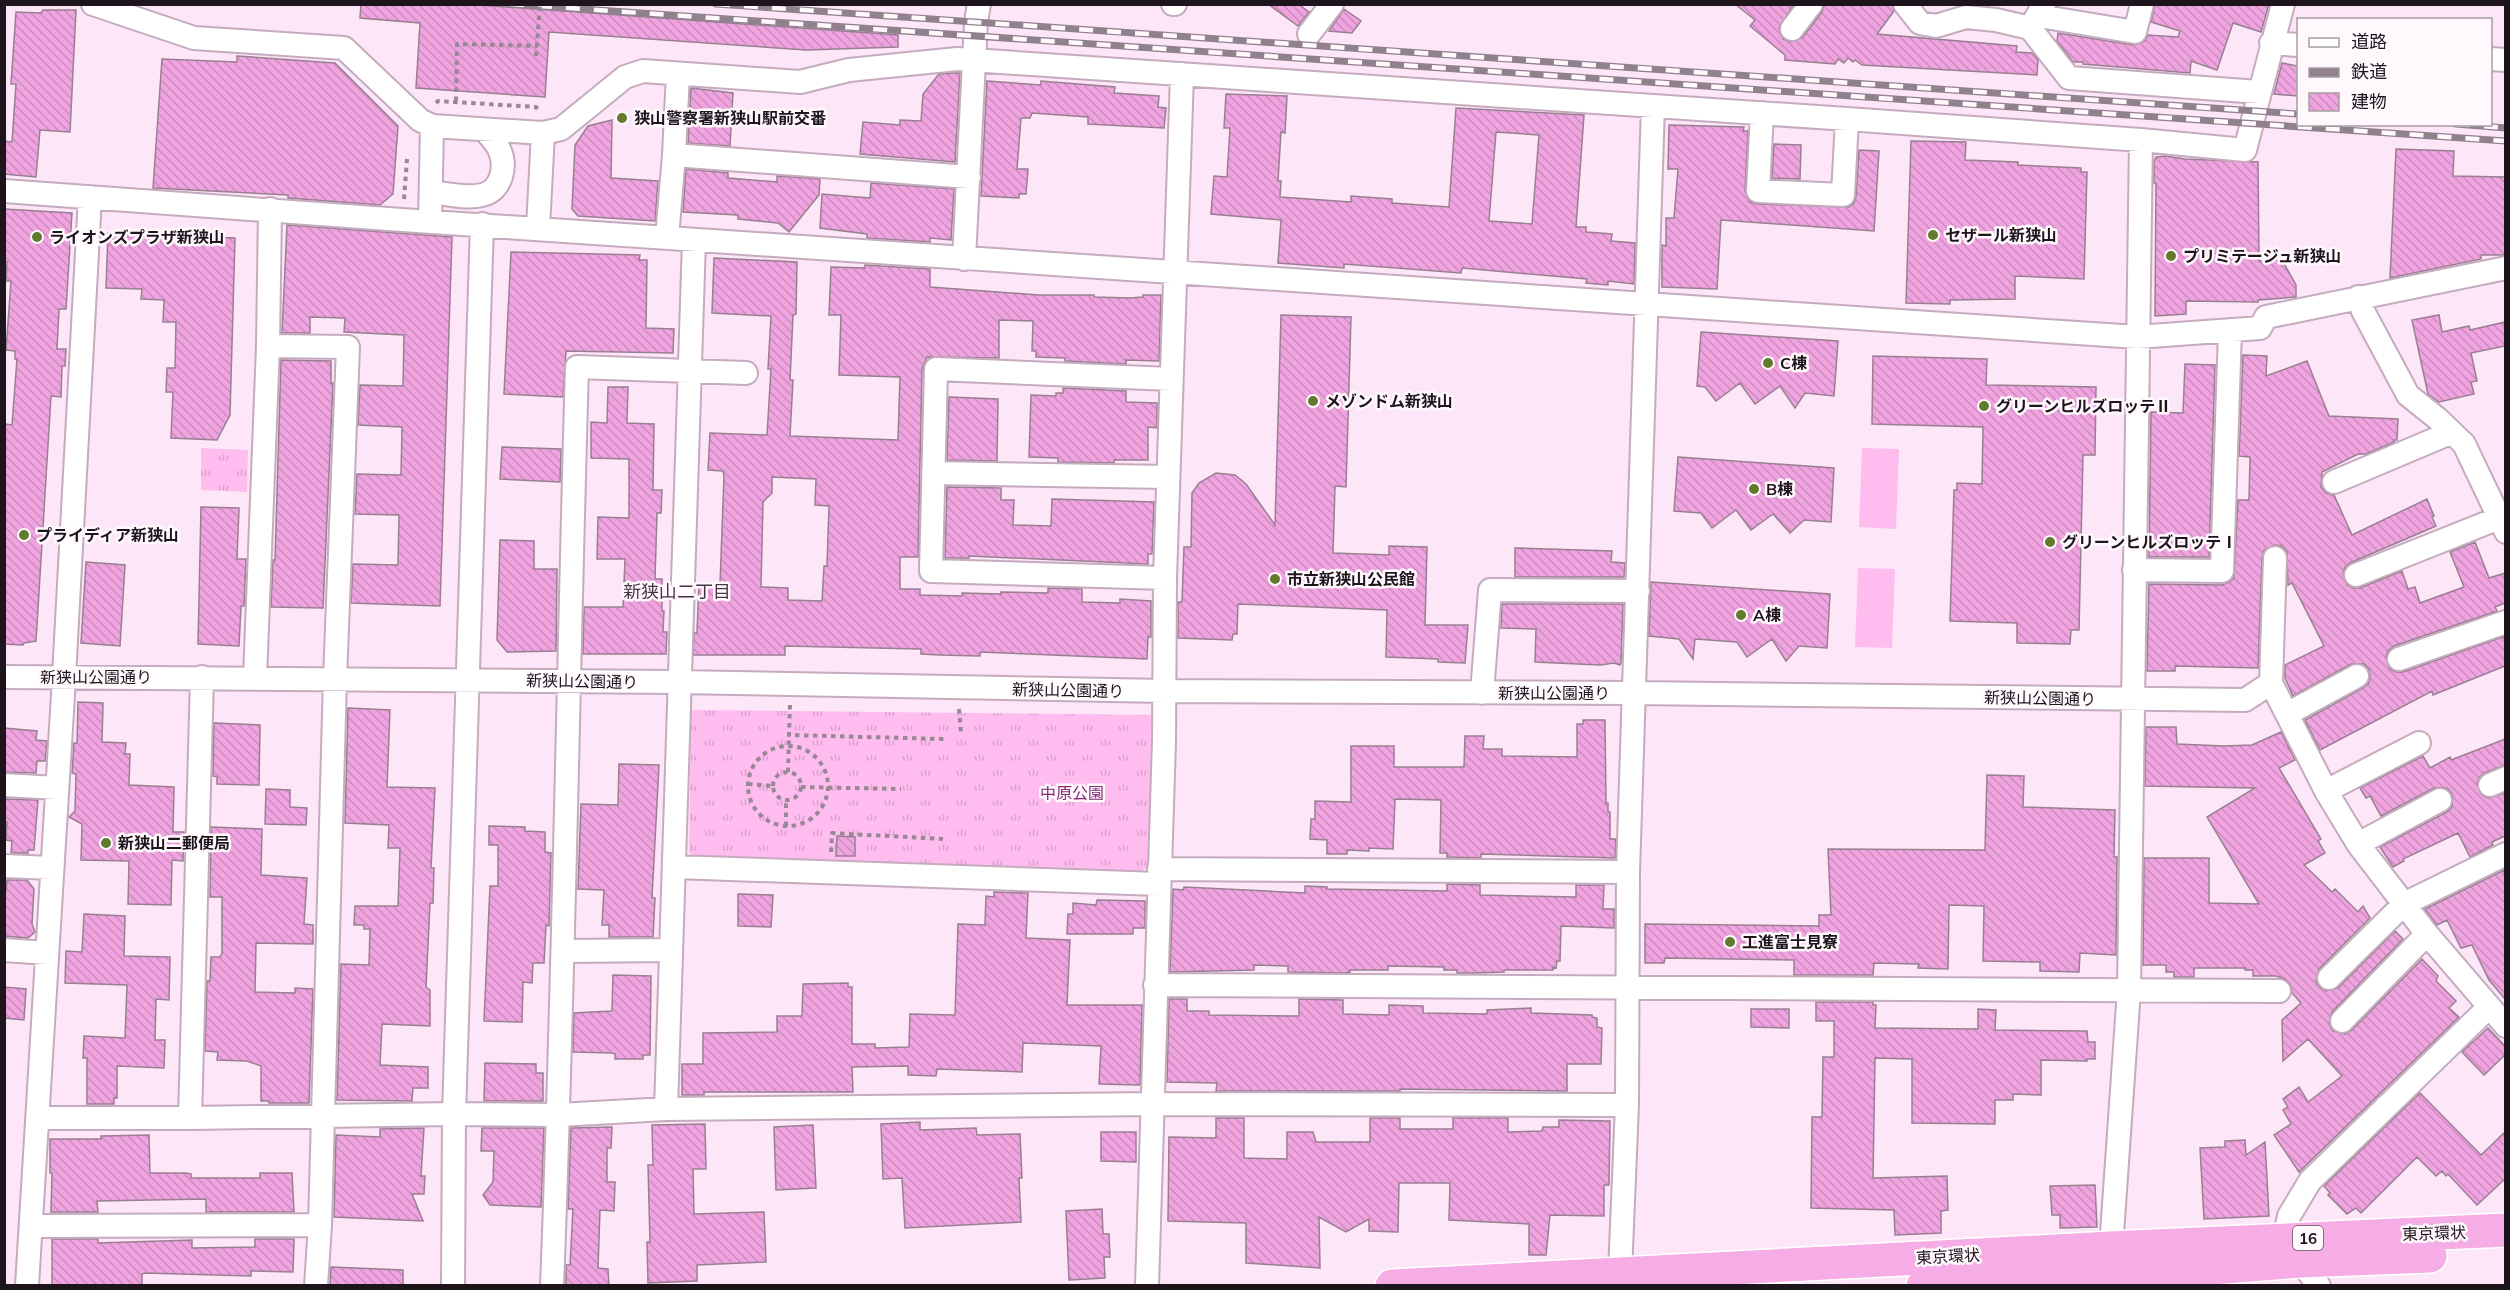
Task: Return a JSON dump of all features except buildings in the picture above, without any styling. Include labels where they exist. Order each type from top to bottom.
[{"type":"highway","name":"東京環状","points":[[1392,1286],[2111,1248],[2301,1262],[2505,1230]]},
{"type":"highway","name":"東京環状","points":[[1923,1286],[2085,1282],[2301,1262],[2505,1252]]},
{"type":"street","points":[[93,4],[194,38],[344,48],[420,120],[432,126],[484,130],[543,133],[561,129],[625,76],[642,71],[800,82],[849,70],[917,62],[975,60],[1653,105],[2141,140],[2245,150],[2283,4]]},
{"type":"street","points":[[964,259],[979,4]]},
{"type":"street","points":[[1309,34],[1332,4]]},
{"type":"street","points":[[1792,29],[1811,4]]},
{"type":"street","points":[[1905,4],[1920,23],[1936,26],[1966,17],[1996,20],[2038,16],[2134,32],[2142,4]]},
{"type":"street","points":[[2038,16],[2069,78],[2259,92]]},
{"type":"street","points":[[2271,43],[2297,45]]},
{"type":"street","points":[[667,237],[678,74]]},
{"type":"street","points":[[1147,1286],[1165,692],[1165,578],[1182,74]]},
{"type":"street","points":[[1620,1273],[1627,1105],[1628,872],[1653,105]]},
{"type":"street","points":[[1762,113],[1758,191],[1843,195],[1847,119]]},
{"type":"street","points":[[430,222],[432,126]]},
{"type":"street","points":[[431,192],[474,196],[485,195],[496,188],[501,179],[502,160],[499,148],[484,130]]},
{"type":"street","points":[[538,228],[543,133]]},
{"type":"street","points":[[2085,1282],[2111,1248],[2129,990],[2141,140]]},
{"type":"street","points":[[674,155],[969,177]]},
{"type":"street","points":[[4,191],[964,259],[2137,337],[2260,327],[2266,317],[2505,268]]},
{"type":"street","points":[[27,1286],[90,197]]},
{"type":"street","points":[[255,678],[268,346],[270,209]]},
{"type":"street","points":[[453,1286],[454,1114],[470,680],[482,224]]},
{"type":"street","points":[[666,1109],[694,240]]},
{"type":"street","points":[[2356,575],[2502,525],[2464,444],[2408,395],[2363,311],[2358,297]]},
{"type":"street","points":[[2134,570],[2222,571],[2230,330]]},
{"type":"street","points":[[268,346],[348,347],[335,679],[320,1226],[316,1286]]},
{"type":"street","points":[[552,1286],[559,1115],[568,680],[578,367],[746,373]]},
{"type":"street","points":[[1165,578],[931,571],[936,369],[1171,379]]},
{"type":"street","points":[[2334,482],[2450,433]]},
{"type":"street","points":[[933,473],[1168,477]]},
{"type":"street","points":[[2275,558],[2271,683],[2326,791],[2358,844],[2427,934],[2505,1026]]},
{"type":"street","points":[[1482,693],[1490,590],[1638,591]]},
{"type":"street","points":[[2399,659],[2505,622]]},
{"type":"street","points":[[2287,714],[2357,676]]},
{"type":"street","name":"新狭山公園通り","points":[[4,677],[568,680],[1165,692],[1635,693],[2245,700],[2271,683]]},
{"type":"street","points":[[190,1118],[202,677]]},
{"type":"street","points":[[2326,791],[2419,743]]},
{"type":"street","points":[[4,785],[57,788]]},
{"type":"street","points":[[2358,844],[2440,800]]},
{"type":"street","points":[[2329,978],[2404,904],[2505,854]]},
{"type":"street","points":[[4,866],[52,868]]},
{"type":"street","points":[[675,867],[1159,876],[1628,872]]},
{"type":"street","points":[[2342,1020],[2427,934]]},
{"type":"street","points":[[4,950],[47,953]]},
{"type":"street","points":[[563,951],[671,950]]},
{"type":"street","points":[[1155,985],[2279,992]]},
{"type":"street","points":[[2301,1262],[2289,1216],[2310,1181],[2489,1007]]},
{"type":"street","points":[[38,1118],[559,1115],[666,1109],[1153,1104],[1627,1105]]},
{"type":"street","points":[[31,1226],[320,1226]]},
{"type":"path","points":[[536,56],[540,4]]},
{"type":"path","points":[[456,101],[457,44],[537,46]]},
{"type":"path","points":[[404,199],[407,154]]},
{"type":"path","points":[[788,772],[790,705]]},
{"type":"path","points":[[789,735],[944,739]]},
{"type":"path","points":[[790,746],[809,752],[817,759],[824,768],[828,788],[823,805],[812,819],[795,826],[786,826],[766,820],[758,813],[752,805],[748,784],[754,765],[761,757],[769,751],[790,746]]},
{"type":"path","points":[[788,772],[798,777],[801,787],[797,797],[786,801],[777,796],[773,786],[778,776],[788,772]]},
{"type":"path","points":[[748,784],[773,786]]},
{"type":"path","points":[[801,787],[901,789]]},
{"type":"path","points":[[786,801],[786,826]]},
{"type":"path","points":[[831,862],[831,832],[943,838]]},
{"type":"green space","points":[[201,448],[248,450],[247,492],[201,490]]},
{"type":"green space","points":[[1862,448],[1899,449],[1896,529],[1859,527]]},
{"type":"green space","points":[[1858,568],[1895,569],[1892,648],[1855,647]]},
{"type":"green space","name":"中原公園","points":[[691,710],[1153,715],[1150,864],[1139,874],[694,858],[689,852]]},
{"type":"railway","points":[[510,4],[2506,141]]},
{"type":"railway","points":[[716,4],[2297,114]]},
{"type":"railway","points":[[2481,126],[2506,128]]},
{"type":"place","name":"狭山警察署新狭山駅前交番","points":[[622,118]]},
{"type":"place","name":"セザール新狭山","points":[[1933,235]]},
{"type":"place","name":"ライオンズプラザ新狭山","points":[[37,237]]},
{"type":"place","name":"プリミテージュ新狭山","points":[[2171,256]]},
{"type":"place","name":"C棟","points":[[1768,363]]},
{"type":"place","name":"メゾンドム新狭山","points":[[1313,401]]},
{"type":"place","name":"グリーンヒルズロッテⅡ","points":[[1984,406]]},
{"type":"place","name":"B棟","points":[[1754,489]]},
{"type":"place","name":"プライディア新狭山","points":[[24,535]]},
{"type":"place","name":"グリーンヒルズロッテⅠ","points":[[2050,542]]},
{"type":"place","name":"市立新狭山公民館","points":[[1275,579]]},
{"type":"place","name":"A棟","points":[[1741,615]]},
{"type":"place","name":"新狭山二郵便局","points":[[106,843]]},
{"type":"place","name":"工進富士見寮","points":[[1730,942]]},
{"type":"district","name":"新狭山二丁目","points":[[677,591]]}]
